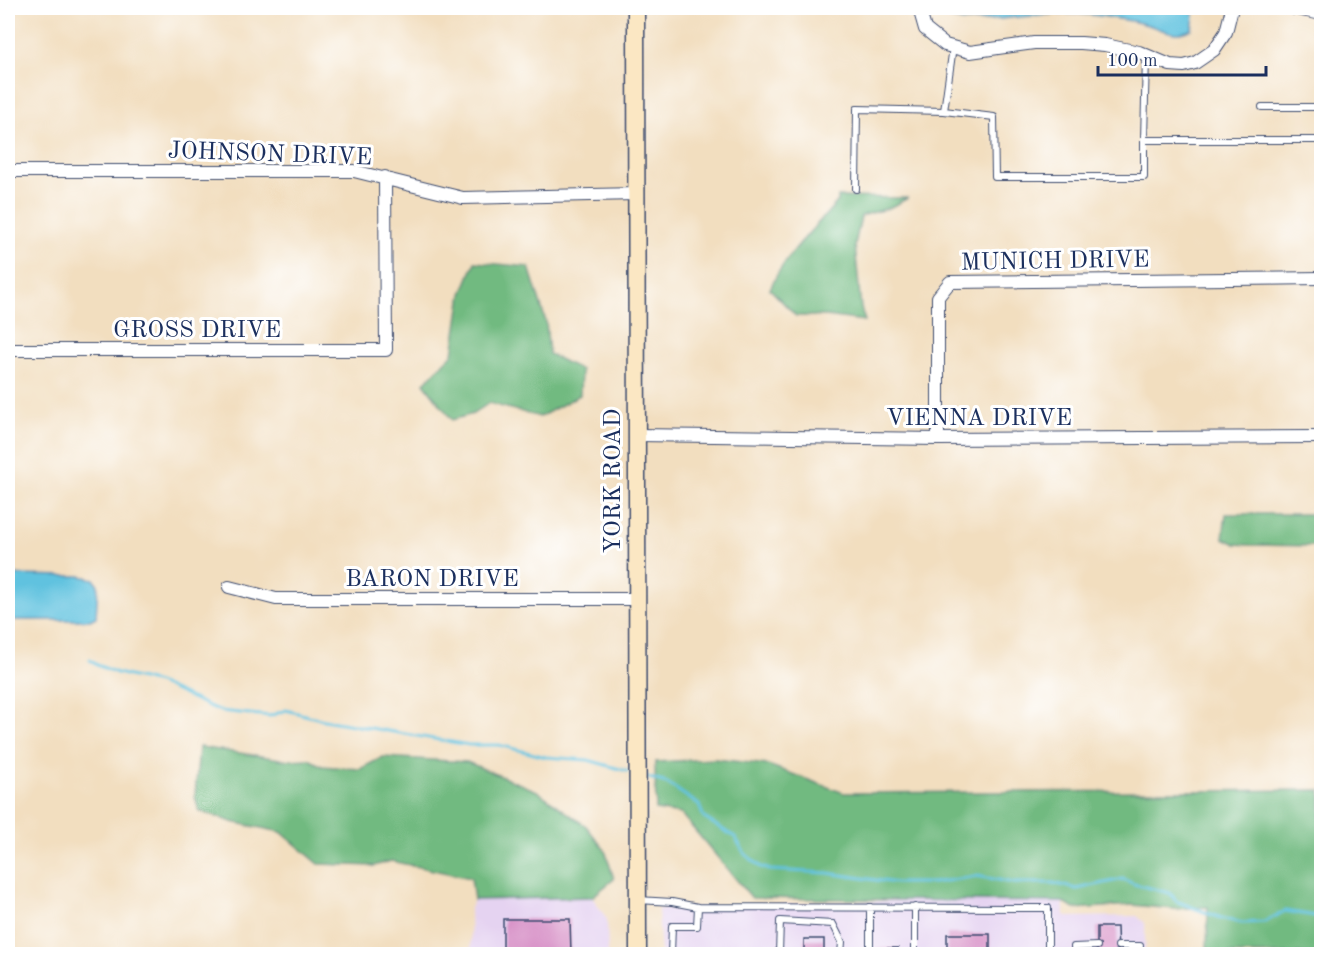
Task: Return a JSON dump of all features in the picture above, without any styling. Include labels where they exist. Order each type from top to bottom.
[{"type":"street","name":"YORK ROAD","points":[[636,8],[638,954]]},
{"type":"street","points":[[919,8],[925,29],[945,45],[970,52],[1034,43],[1081,43],[1139,52],[1170,65],[1184,66],[1195,63],[1214,50],[1226,32],[1232,8]]},
{"type":"street","points":[[1291,8],[1322,14]]},
{"type":"street","name":"JOHNSON DRIVE","points":[[8,171],[354,171],[463,198],[636,194]]},
{"type":"street","name":"GROSS DRIVE","points":[[8,350],[386,350],[385,177]]},
{"type":"street","name":"MUNICH DRIVE","points":[[939,439],[939,297],[950,282],[1322,278]]},
{"type":"street","name":"VIENNA DRIVE","points":[[636,435],[939,439],[1322,437]]},
{"type":"street","name":"BARON DRIVE","points":[[229,587],[276,599],[636,599]]},
{"type":"lane","points":[[944,111],[953,47]]},
{"type":"lane","points":[[856,189],[856,109],[944,111],[994,117],[995,177],[1144,177],[1146,56]]},
{"type":"lane","points":[[1262,107],[1322,107]]},
{"type":"lane","points":[[1144,140],[1322,140]]},
{"type":"lane","points":[[637,900],[672,902],[698,907],[1048,908],[1048,954]]},
{"type":"lane","points":[[671,954],[672,926],[697,926],[698,907]]},
{"type":"lane","points":[[778,954],[780,907]]},
{"type":"lane","points":[[870,907],[870,954]]},
{"type":"lane","points":[[915,907],[915,954]]},
{"type":"lane","points":[[780,921],[833,924],[842,942],[841,954]]},
{"type":"lane","points":[[1074,946],[1097,946]]},
{"type":"lane","points":[[1118,946],[1140,946]]},
{"type":"shaded area","points":[[592,897],[607,919],[608,954],[471,954],[470,908],[474,900]]},
{"type":"shaded area","points":[[918,900],[1063,902],[1065,917],[1137,916],[1145,923],[1145,954],[661,954],[658,909]]},
{"type":"green space","points":[[838,197],[908,198],[889,208],[861,216],[855,245],[861,308],[865,321],[826,316],[796,316],[770,289],[791,254],[838,201]]},
{"type":"green space","points":[[475,262],[529,267],[546,322],[549,354],[581,370],[580,395],[540,417],[489,403],[473,414],[452,420],[424,383],[453,354],[462,294]]},
{"type":"green space","points":[[1226,514],[1321,514],[1321,553],[1317,546],[1236,544],[1223,538]]},
{"type":"green space","points":[[199,747],[287,760],[309,759],[322,766],[360,769],[383,757],[467,762],[537,791],[586,826],[605,850],[614,879],[592,897],[474,900],[471,878],[391,861],[374,866],[319,864],[281,832],[232,822],[199,811],[195,796]]},
{"type":"green space","points":[[715,759],[768,765],[844,793],[1321,790],[1321,954],[1207,954],[1208,907],[1174,909],[1132,905],[1074,909],[1063,902],[752,898],[681,814],[656,810],[655,762]]},
{"type":"water","points":[[942,8],[1190,8],[1194,16],[1192,29],[1175,33],[1133,21],[1072,14],[965,22],[951,19]]},
{"type":"water","points":[[8,575],[80,576],[94,579],[98,585],[96,617],[90,620],[8,620]]},
{"type":"building","points":[[503,919],[570,919],[571,954],[503,954]]},
{"type":"building","points":[[1097,927],[1117,927],[1118,954],[1097,954]]},
{"type":"building","points":[[947,934],[990,934],[990,954],[947,954]]},
{"type":"building","points":[[804,939],[824,939],[824,954],[804,954]]},
{"type":"building","points":[[876,948],[898,948],[898,954],[876,954]]},
{"type":"waterway","points":[[90,660],[117,673],[158,683],[220,711],[270,716],[286,710],[324,720],[469,745],[499,745],[546,757],[588,760],[627,771]]},
{"type":"waterway","points":[[646,777],[667,783],[699,805],[704,818],[735,837],[745,854],[761,867],[770,870],[828,873],[896,883],[933,883],[977,876],[1014,883],[1053,883],[1077,889],[1123,879],[1170,893],[1176,901],[1221,918],[1242,923],[1264,922],[1285,911],[1322,917]]}]
